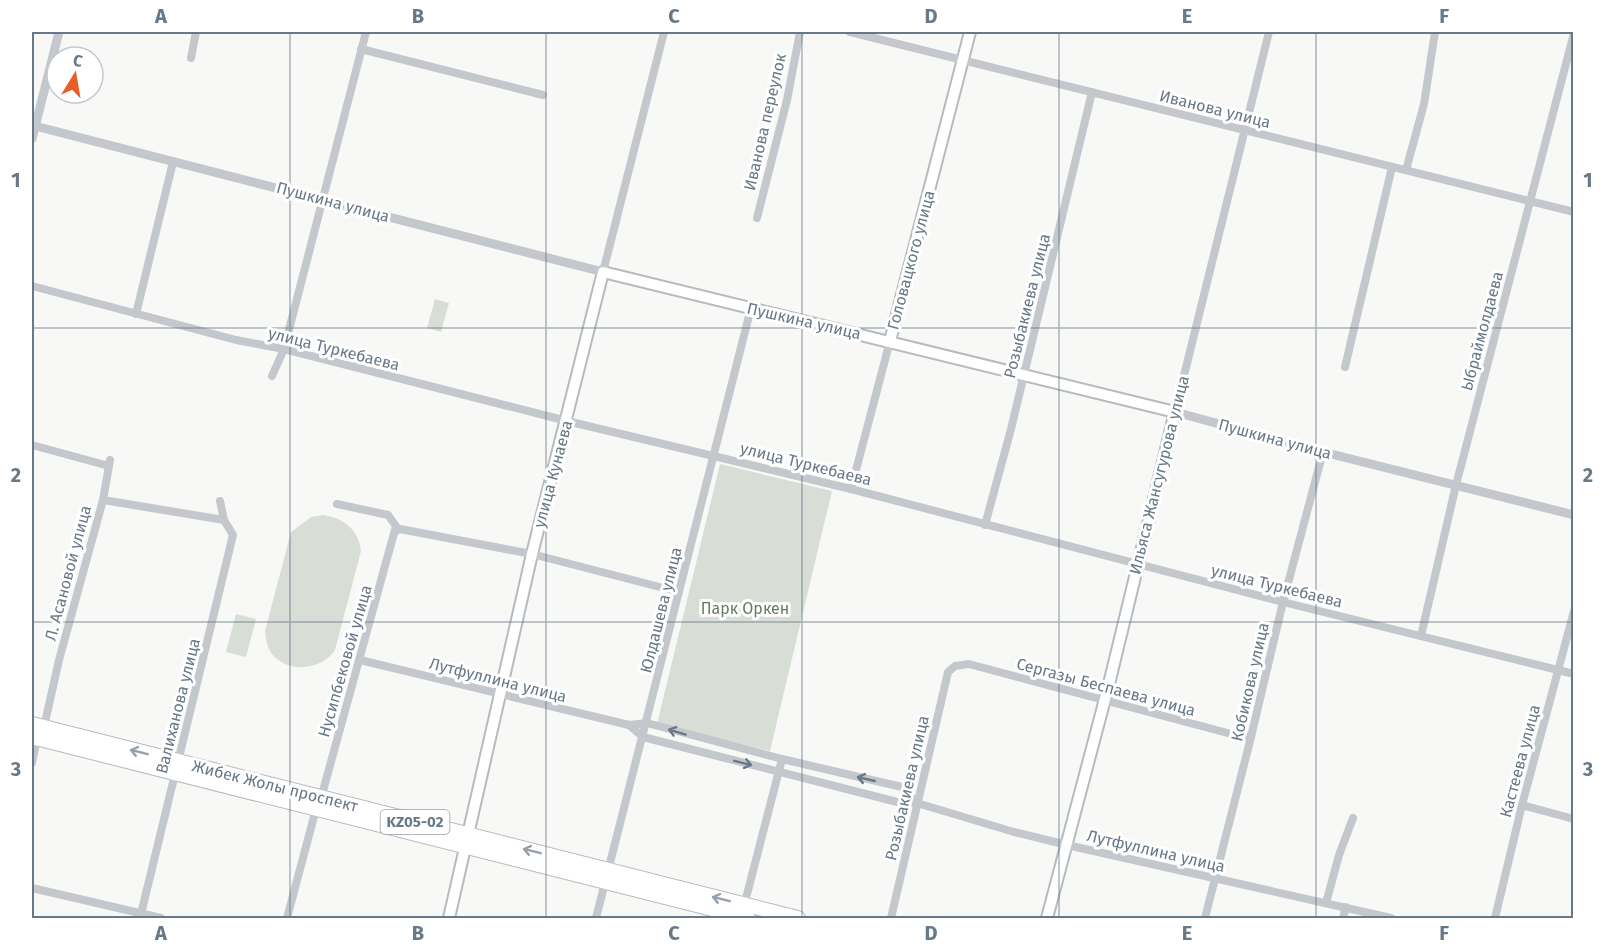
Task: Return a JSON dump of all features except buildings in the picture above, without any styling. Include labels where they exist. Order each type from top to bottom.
[{"type":"highway","name":"Жибек Жолы проспект","points":[[36,732],[607,876],[743,915],[798,918]]},
{"type":"main road","name":"Головацкого улица","points":[[890,341],[970,32]]},
{"type":"main road","name":"Пушкина улица","points":[[603,272],[1175,412]]},
{"type":"main road","name":"улица Кунаева","points":[[449,918],[532,554],[603,272]]},
{"type":"main road","name":"Ильяса Жансугурова улица","points":[[1047,918],[1105,700],[1175,412]]},
{"type":"street","points":[[32,140],[35,113],[59,32]]},
{"type":"street","points":[[191,58],[196,32]]},
{"type":"street","points":[[272,376],[284,349],[366,32]]},
{"type":"street","name":"улица Кунаева","points":[[603,272],[664,32]]},
{"type":"street","name":"Иванова переулок","points":[[756,218],[787,100],[800,32]]},
{"type":"street","name":"Иванова улица","points":[[850,32],[1574,212]]},
{"type":"street","name":"Ильяса Жансугурова улица","points":[[1175,412],[1269,32]]},
{"type":"street","points":[[1406,170],[1424,104],[1435,32]]},
{"type":"street","name":"Ыбраймолдаева","points":[[1421,636],[1456,485],[1574,33]]},
{"type":"street","points":[[361,50],[543,95]]},
{"type":"street","name":"Розыбакиева улица","points":[[985,525],[1024,375],[1092,92]]},
{"type":"street","name":"Пушкина улица","points":[[35,126],[603,272]]},
{"type":"street","points":[[136,314],[173,162]]},
{"type":"street","points":[[1345,367],[1392,167]]},
{"type":"street","name":"улица Туркебаева","points":[[32,286],[236,340],[284,349],[567,421],[850,489],[1283,602],[1574,674]]},
{"type":"street","name":"Юлдашева улица","points":[[596,918],[751,308]]},
{"type":"street","name":"Головацкого улица","points":[[850,489],[890,341]]},
{"type":"street","name":"Пушкина улица","points":[[1175,412],[1574,515]]},
{"type":"street","name":"Л. Асановой улица","points":[[32,445],[109,463],[103,500],[36,732],[32,763]]},
{"type":"street","name":"Кобикова улица","points":[[1204,918],[1323,452]]},
{"type":"street","points":[[103,500],[224,520]]},
{"type":"street","name":"Валиханова улица","points":[[141,916],[233,536],[224,520],[220,501]]},
{"type":"street","points":[[337,504],[388,515],[397,529],[532,554],[679,592]]},
{"type":"street","name":"Нусипбековой улица","points":[[287,918],[397,529]]},
{"type":"street","name":"Кастеева улица","points":[[1495,918],[1522,805],[1574,611]]},
{"type":"street","name":"Лутфуллина улица","points":[[360,660],[630,725],[646,723],[782,759],[902,787],[917,803]]},
{"type":"street","name":"Сергазы Беспаева улица","points":[[954,666],[969,664],[1234,735],[1251,737]]},
{"type":"street","name":"Розыбакиева улица","points":[[891,918],[948,672],[954,666]]},
{"type":"street","name":"Лутфуллина улица","points":[[630,725],[643,737],[901,802],[917,803],[1014,832],[1391,918]]},
{"type":"street","points":[[743,915],[782,759]]},
{"type":"street","points":[[1522,805],[1574,819]]},
{"type":"street","points":[[1326,903],[1353,818]]},
{"type":"street","points":[[32,888],[141,916],[161,918]]},
{"type":"street","points":[[1343,918],[1346,907]]},
{"type":"green space","points":[[435,299],[449,303],[441,332],[427,328]]},
{"type":"green space","name":"Парк Оркен","points":[[720,464],[832,491],[770,751],[657,724]]},
{"type":"green space","points":[[323,515],[349,526],[360,543],[361,551],[335,650],[322,662],[296,667],[287,665],[272,654],[265,631],[291,532],[311,517]]},
{"type":"green space","points":[[236,614],[256,619],[246,657],[226,652]]}]
